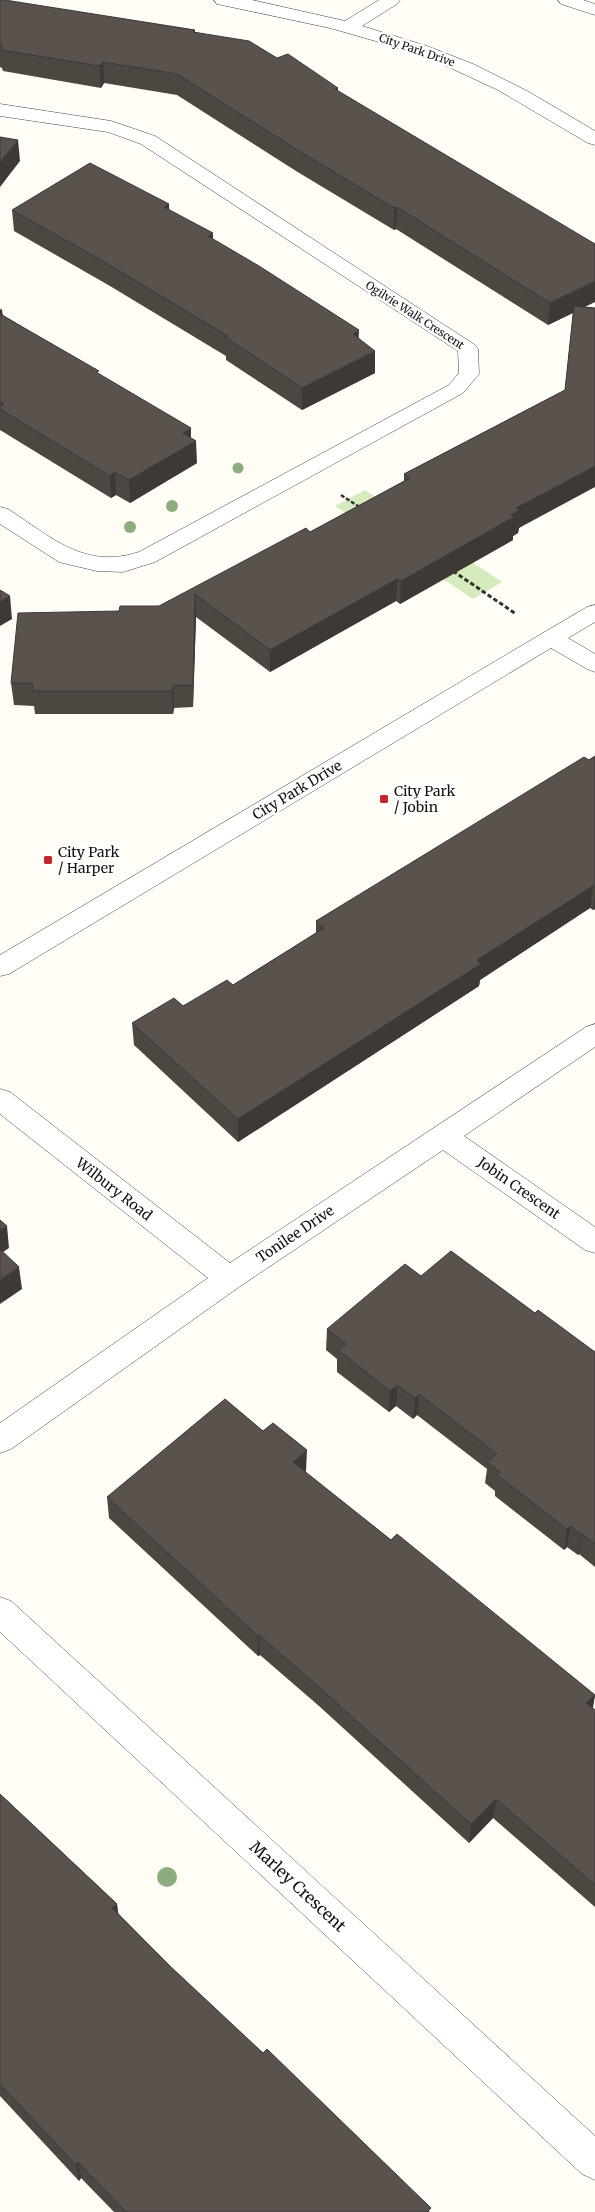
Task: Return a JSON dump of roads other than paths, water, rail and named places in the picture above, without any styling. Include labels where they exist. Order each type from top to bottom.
[{"type":"street","name":"City Park Drive","points":[[223,0],[283,10],[449,60],[511,90],[595,139]]},
{"type":"street","points":[[347,28],[391,0]]},
{"type":"street","points":[[567,0],[595,10]]},
{"type":"street","name":"Ogilvie Walk Crescent","points":[[0,110],[111,127],[143,138],[468,349],[469,374],[456,389],[147,557],[123,565],[97,564],[67,557],[0,514]]},
{"type":"street","name":"City Park Drive","points":[[0,967],[595,612]]},
{"type":"street","points":[[551,638],[595,664]]},
{"type":"street","name":"Tonilee Drive","points":[[0,1440],[229,1279],[595,1034]]},
{"type":"street","name":"Wilbury Road","points":[[0,1099],[229,1279]]},
{"type":"street","name":"Jobin Crescent","points":[[443,1135],[595,1242]]},
{"type":"street","name":"Marley Crescent","points":[[0,1611],[595,2161]]},
{"type":"place","name":"City Park / Jobin","points":[[384,799]]},
{"type":"place","name":"City Park / Harper","points":[[48,860]]}]
